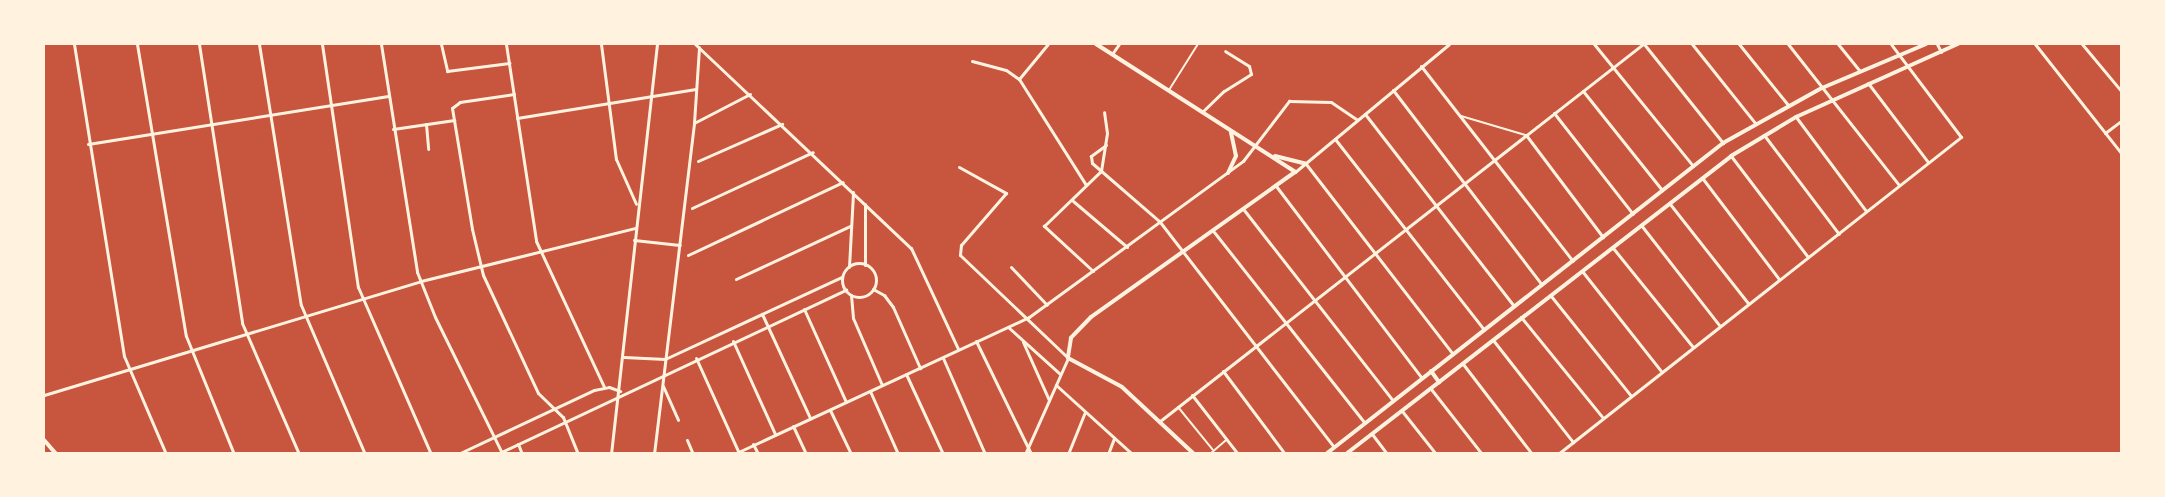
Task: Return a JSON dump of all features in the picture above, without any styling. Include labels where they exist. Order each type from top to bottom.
[{"type":"street","points":[[74,44],[88,144],[128,369],[166,453]]},
{"type":"street","points":[[136,44],[149,132],[189,349],[234,453]]},
{"type":"street","points":[[199,44],[245,333],[299,453]]},
{"type":"street","points":[[259,44],[304,316],[365,453]]},
{"type":"street","points":[[322,44],[362,299],[431,453]]},
{"type":"street","points":[[381,44],[393,129],[421,281],[499,452],[619,398],[696,358],[846,290]]},
{"type":"street","points":[[441,44],[447,71],[509,63]]},
{"type":"street","points":[[506,44],[539,249],[604,387]]},
{"type":"street","points":[[601,44],[619,172],[637,205]]},
{"type":"street","points":[[611,453],[624,357],[637,205],[657,44]]},
{"type":"street","points":[[1019,79],[1048,44]]},
{"type":"street","points":[[1096,44],[1200,113],[1273,155],[1295,172]]},
{"type":"street","points":[[1112,54],[1119,44]]},
{"type":"street","points":[[1168,91],[1198,44]]},
{"type":"street","points":[[1026,452],[1068,358],[1071,338],[1082,325],[1306,164],[1449,44]]},
{"type":"street","points":[[1594,44],[1693,166]]},
{"type":"street","points":[[1160,421],[1644,44],[1723,143]]},
{"type":"street","points":[[1692,44],[1755,123]]},
{"type":"street","points":[[1739,44],[1788,105]]},
{"type":"street","points":[[1788,44],[1899,185]]},
{"type":"street","points":[[1838,44],[1860,71]]},
{"type":"street","points":[[1558,453],[1961,137],[1891,44]]},
{"type":"street","points":[[1326,453],[1723,143],[1755,123],[1822,88],[1926,44]]},
{"type":"street","points":[[1937,44],[1941,52]]},
{"type":"street","points":[[1346,453],[1731,156],[1796,117],[1958,44]]},
{"type":"street","points":[[2035,44],[2121,154]]},
{"type":"street","points":[[2082,44],[2121,92]]},
{"type":"street","points":[[654,453],[694,123],[697,45]]},
{"type":"street","points":[[697,45],[813,152],[911,248],[958,350]]},
{"type":"street","points":[[1200,113],[1224,91],[1251,74],[1245,63],[1225,51]]},
{"type":"street","points":[[972,61],[1006,70],[1019,79],[1086,185]]},
{"type":"street","points":[[1421,66],[1573,261]]},
{"type":"street","points":[[1868,83],[1928,162]]},
{"type":"street","points":[[517,118],[696,89]]},
{"type":"street","points":[[1393,90],[1542,285]]},
{"type":"street","points":[[1583,91],[1662,190]]},
{"type":"street","points":[[514,94],[456,103],[452,108],[454,120],[480,265],[538,393],[565,422],[578,453]]},
{"type":"street","points":[[694,123],[750,94]]},
{"type":"street","points":[[88,144],[149,132],[388,96]]},
{"type":"street","points":[[696,358],[736,452],[1029,317],[1228,173],[1257,147],[1289,101],[1331,102],[1358,120]]},
{"type":"street","points":[[1094,271],[1044,226],[1073,201],[1101,171],[1106,145],[1104,112]]},
{"type":"street","points":[[1554,113],[1633,214]]},
{"type":"street","points":[[1365,114],[1434,206],[1514,306]]},
{"type":"street","points":[[1461,116],[1526,135],[1602,237]]},
{"type":"street","points":[[1796,117],[1866,211]]},
{"type":"street","points":[[393,129],[454,120]]},
{"type":"street","points":[[2105,133],[2121,120]]},
{"type":"street","points":[[425,124],[428,149]]},
{"type":"street","points":[[699,161],[782,124]]},
{"type":"street","points":[[1228,173],[1236,156],[1231,131]]},
{"type":"street","points":[[1764,135],[1839,234]]},
{"type":"street","points":[[1335,139],[1484,330]]},
{"type":"street","points":[[1106,145],[1090,160],[1160,222],[1334,447]]},
{"type":"street","points":[[692,208],[813,152]]},
{"type":"street","points":[[1273,155],[1306,164],[1453,354]]},
{"type":"street","points":[[1731,156],[1808,257]]},
{"type":"street","points":[[959,167],[974,178],[1004,189],[1004,198],[959,252],[1029,317],[1068,358],[1122,387],[1194,453]]},
{"type":"street","points":[[1701,177],[1779,279]]},
{"type":"street","points":[[688,255],[843,182]]},
{"type":"street","points":[[1276,186],[1343,278],[1422,378]]},
{"type":"street","points":[[624,357],[665,359],[842,277],[849,267],[853,192]]},
{"type":"street","points":[[1073,201],[1127,247]]},
{"type":"street","points":[[1669,202],[1748,303]]},
{"type":"street","points":[[842,277],[846,290],[851,295],[861,297],[873,289],[876,278],[865,265],[865,203]]},
{"type":"street","points":[[1244,210],[1393,401]]},
{"type":"street","points":[[1641,224],[1719,326]]},
{"type":"street","points":[[736,279],[850,226]]},
{"type":"street","points":[[44,395],[189,349],[421,281],[539,249],[635,228]]},
{"type":"street","points":[[1214,232],[1365,423]]},
{"type":"street","points":[[634,240],[680,245]]},
{"type":"street","points":[[1612,246],[1692,346]]},
{"type":"street","points":[[849,267],[865,265]]},
{"type":"street","points":[[1011,267],[1047,305]]},
{"type":"street","points":[[1582,270],[1660,371]]},
{"type":"street","points":[[873,289],[884,295],[893,307],[920,368]]},
{"type":"street","points":[[1550,294],[1631,396]]},
{"type":"street","points":[[851,295],[853,318],[882,385]]},
{"type":"street","points":[[804,309],[846,402]]},
{"type":"street","points":[[762,314],[810,418]]},
{"type":"street","points":[[1521,317],[1603,418]]},
{"type":"street","points":[[1008,327],[1061,374]]},
{"type":"street","points":[[1022,340],[1048,400]]},
{"type":"street","points":[[1492,340],[1573,442]]},
{"type":"street","points":[[733,341],[775,434]]},
{"type":"street","points":[[976,341],[1026,452]]},
{"type":"street","points":[[943,358],[985,453]]},
{"type":"street","points":[[1463,363],[1532,453]]},
{"type":"street","points":[[1223,371],[1285,453]]},
{"type":"street","points":[[1431,371],[1439,382]]},
{"type":"street","points":[[906,374],[943,453]]},
{"type":"street","points":[[662,385],[678,420]]},
{"type":"street","points":[[1056,385],[1132,453]]},
{"type":"street","points":[[458,453],[604,387],[620,391]]},
{"type":"street","points":[[1431,389],[1482,453]]},
{"type":"street","points":[[870,391],[898,453]]},
{"type":"street","points":[[1192,395],[1238,453]]},
{"type":"street","points":[[1178,407],[1214,450]]},
{"type":"street","points":[[830,410],[851,453]]},
{"type":"street","points":[[1402,411],[1436,453]]},
{"type":"street","points":[[1068,453],[1084,412]]},
{"type":"street","points":[[794,426],[806,453]]},
{"type":"street","points":[[1372,434],[1387,453]]},
{"type":"street","points":[[1108,453],[1114,438]]},
{"type":"street","points":[[44,440],[56,453]]},
{"type":"street","points":[[687,440],[693,453]]},
{"type":"street","points":[[1210,453],[1227,440]]},
{"type":"street","points":[[518,444],[522,453]]},
{"type":"street","points":[[753,444],[758,453]]},
{"type":"street","points":[[1026,452],[1031,453]]}]
